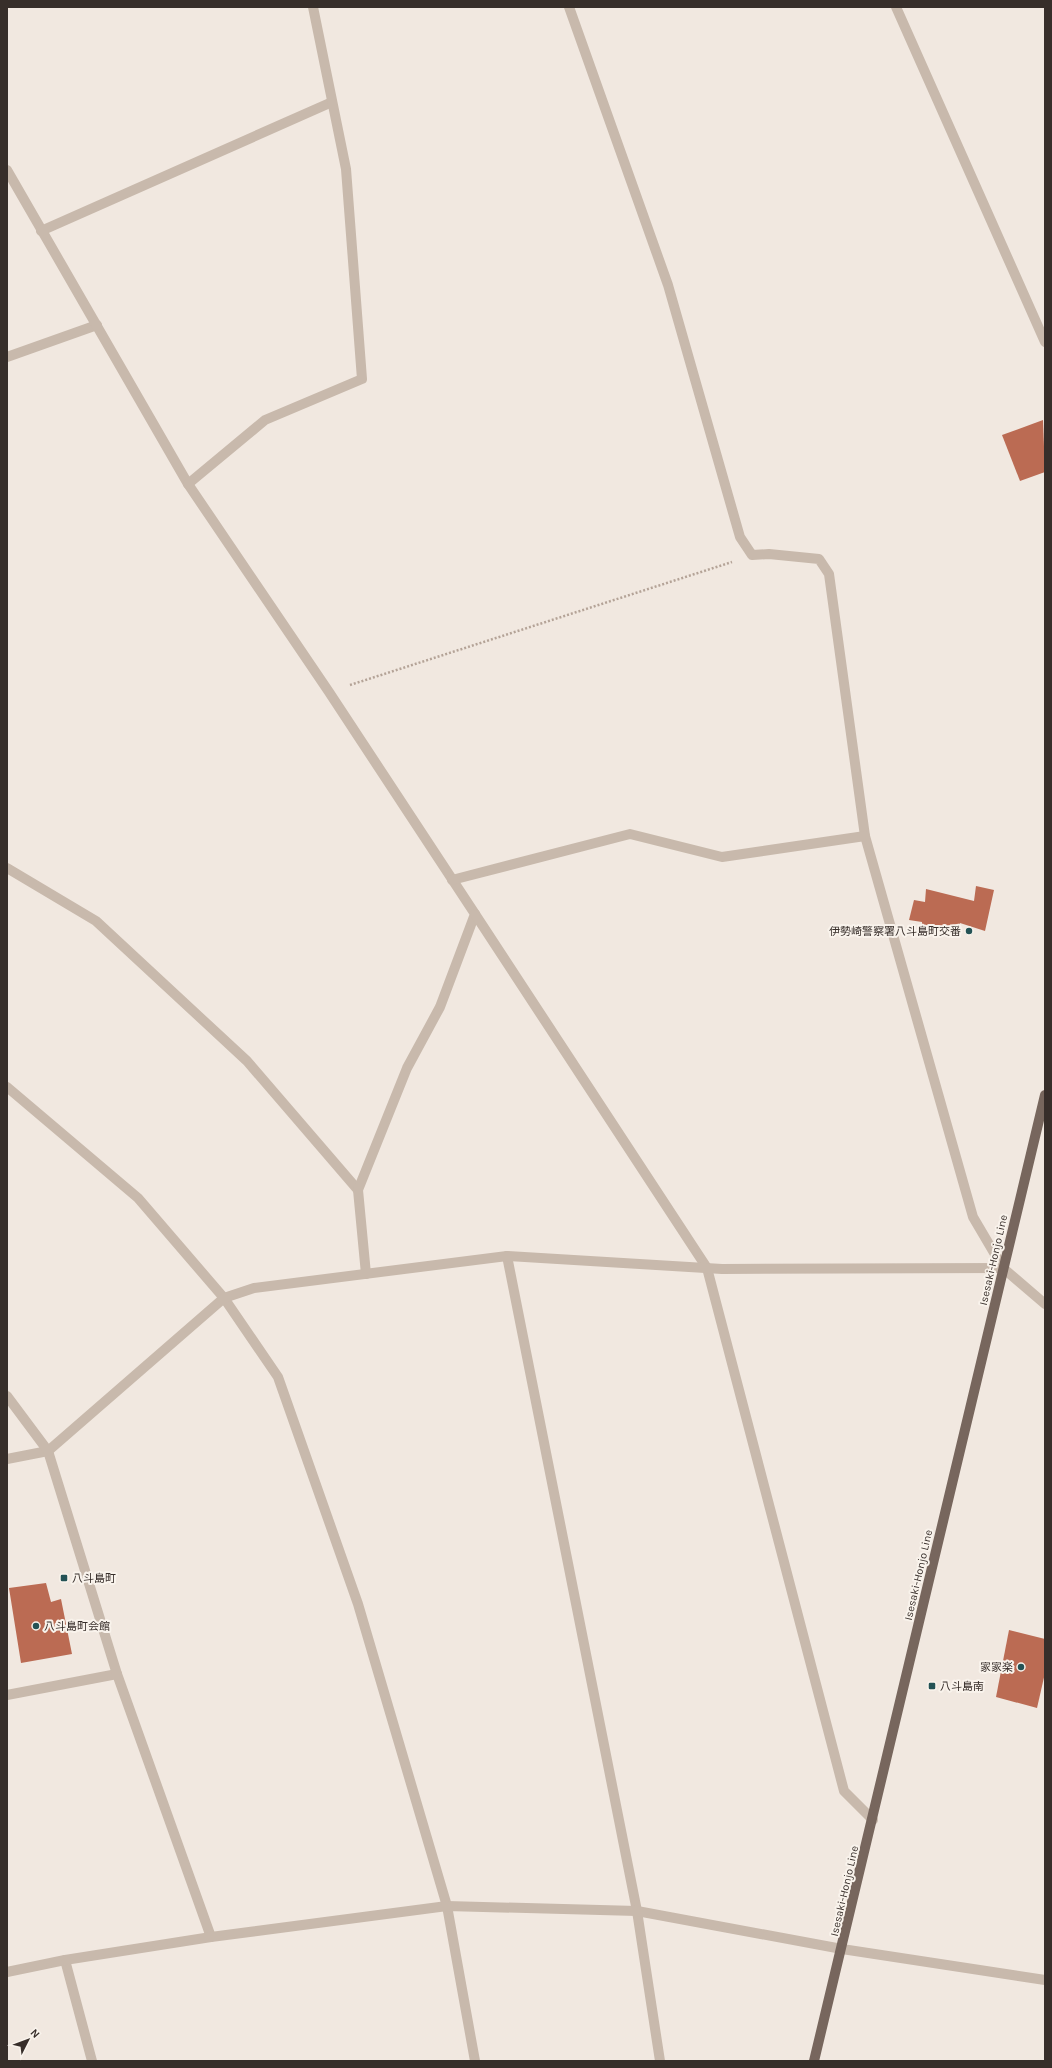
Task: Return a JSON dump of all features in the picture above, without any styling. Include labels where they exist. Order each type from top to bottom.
[{"type":"main road","name":"Isesaki-Honjo Line","points":[[814,2061],[1045,1095]]},
{"type":"street","points":[[188,484],[264,420],[362,380],[346,169],[313,7]]},
{"type":"street","points":[[569,7],[668,285],[740,537],[752,555],[770,554],[819,559],[829,574],[866,836],[973,1217],[1003,1268],[1045,1304]]},
{"type":"street","points":[[896,7],[1045,342]]},
{"type":"street","points":[[41,231],[332,102]]},
{"type":"street","points":[[7,170],[188,484],[328,692],[707,1268],[844,1790],[872,1820]]},
{"type":"street","points":[[7,357],[97,325]]},
{"type":"street","points":[[452,880],[630,834],[722,857],[866,836]]},
{"type":"street","points":[[7,868],[96,921],[247,1061],[358,1190]]},
{"type":"street","points":[[366,1274],[358,1190],[407,1068],[440,1008],[474,914]]},
{"type":"street","points":[[7,1087],[138,1198],[224,1298],[278,1376],[358,1604],[447,1906],[475,2061]]},
{"type":"street","points":[[7,1459],[48,1451],[224,1298],[254,1288],[507,1256],[707,1268],[1003,1268]]},
{"type":"street","points":[[507,1256],[637,1911],[660,2061]]},
{"type":"street","points":[[7,1396],[48,1451],[117,1674],[211,1937]]},
{"type":"street","points":[[7,1695],[117,1674]]},
{"type":"street","points":[[7,1972],[65,1960],[211,1937],[447,1906],[637,1911],[842,1949],[1045,1980]]},
{"type":"street","points":[[65,1960],[92,2061]]},
{"type":"path","points":[[328,692],[752,555]]},
{"type":"building","points":[[1043,420],[1045,472],[1020,481],[1002,435]]},
{"type":"building","points":[[976,886],[994,890],[985,931],[960,923],[954,936],[922,929],[922,922],[909,920],[914,900],[925,902],[926,889],[974,901]]},
{"type":"building","points":[[46,1583],[51,1602],[61,1599],[72,1654],[21,1663],[9,1588]]},
{"type":"building","points":[[1009,1630],[1045,1639],[1045,1673],[1037,1708],[996,1697]]},
{"type":"place","name":"伊勢崎警察署八斗島町交番","points":[[969,931]]},
{"type":"place","name":"八斗島町","points":[[64,1578]]},
{"type":"place","name":"八斗島町会館","points":[[36,1626]]},
{"type":"place","name":"家家楽","points":[[1021,1667]]},
{"type":"place","name":"八斗島南","points":[[932,1686]]}]
